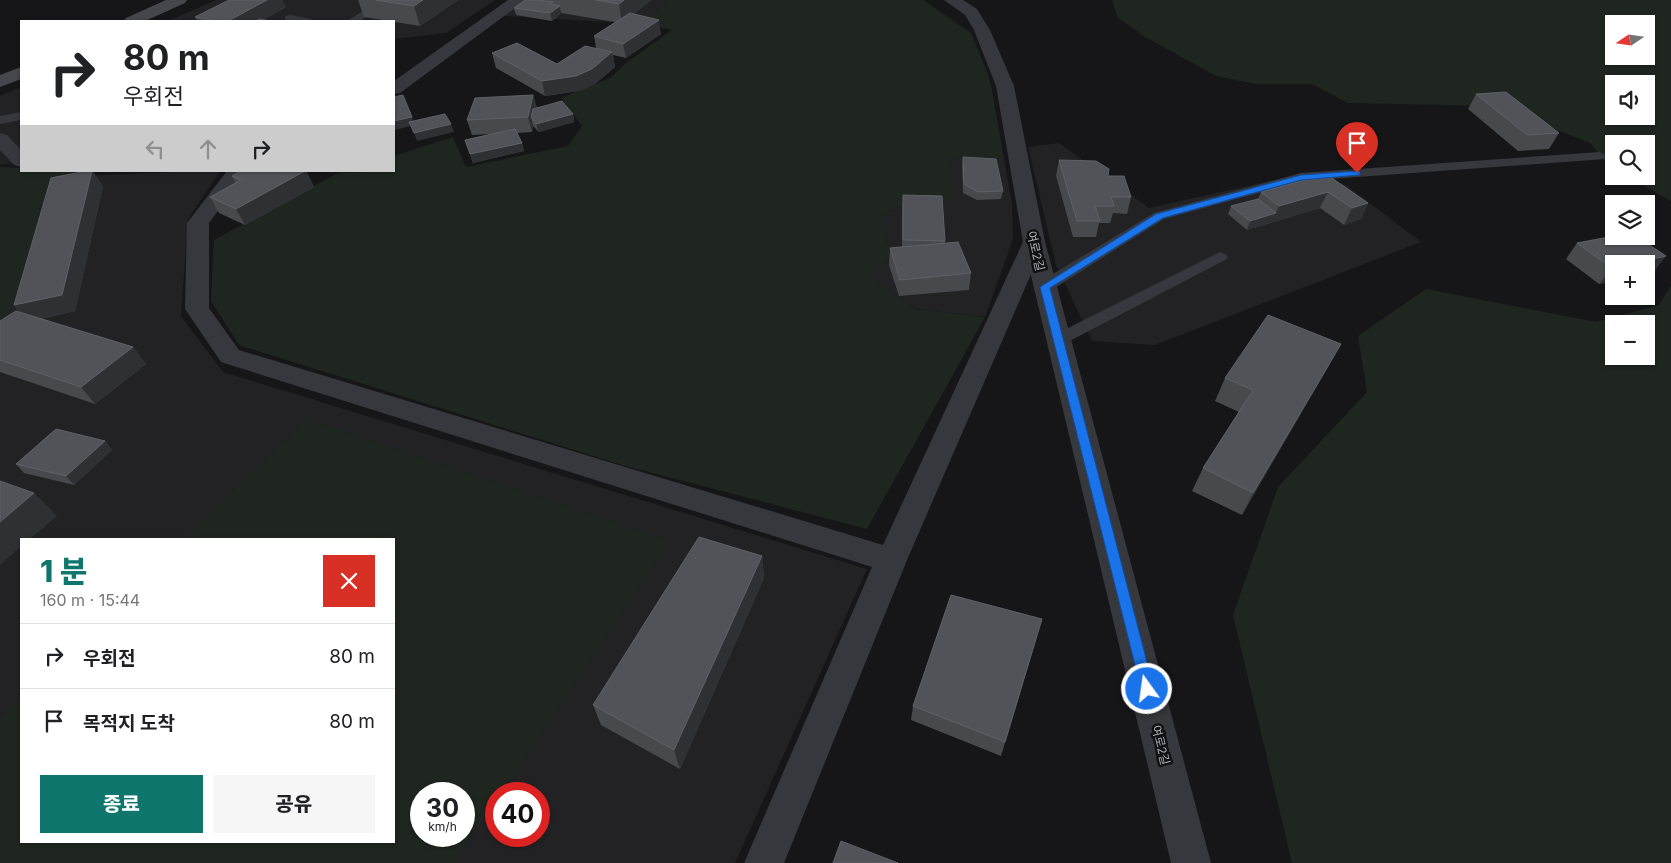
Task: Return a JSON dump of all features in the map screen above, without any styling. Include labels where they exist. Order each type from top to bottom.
[{"type":"main road","points":[[134,20],[180,0]]},
{"type":"main road","points":[[0,82],[20,72]]},
{"type":"street","points":[[395,88],[518,0]]},
{"type":"street","name":"여로2길","points":[[952,0],[971,12],[982,30],[1006,86],[1044,287],[1191,863]]},
{"type":"street","points":[[0,139],[20,160]]},
{"type":"street","points":[[237,172],[198,223],[197,309],[230,356],[891,560]]},
{"type":"street","points":[[764,863],[891,560],[1034,242]]},
{"type":"lane","points":[[354,20],[387,0]]},
{"type":"lane","points":[[290,18],[301,20]]},
{"type":"lane","points":[[0,120],[20,116]]},
{"type":"lane","points":[[1044,287],[1160,216],[1301,177],[1600,156]]},
{"type":"lane","points":[[1058,340],[1220,257]]},
{"type":"shaded area","points":[[216,0],[495,0],[446,33],[395,39],[395,20],[170,20]]},
{"type":"shaded area","points":[[524,0],[669,0],[643,24],[504,16]]},
{"type":"shaded area","points":[[669,0],[923,0],[971,33],[988,74],[1004,158],[949,158],[952,201],[918,199],[881,215],[891,257],[867,275],[915,309],[985,317],[867,529],[622,465],[239,345],[211,301],[214,240],[338,173],[395,172],[395,156],[453,137],[466,167],[568,146],[582,126],[561,98],[610,78],[626,63],[672,30],[643,24]]},
{"type":"shaded area","points":[[1112,0],[1671,0],[1671,201],[1643,185],[1655,185],[1655,135],[1605,135],[1605,161],[1590,143],[1497,106],[1348,103],[1312,84],[1256,84],[1216,76],[1145,37],[1118,18]]},
{"type":"shaded area","points":[[20,87],[20,161],[0,165],[0,96]]},
{"type":"shaded area","points":[[1059,143],[1149,208],[1310,172],[1346,185],[1421,242],[1155,345],[1092,341],[1056,265],[1028,147]]},
{"type":"shaded area","points":[[949,158],[1004,158],[1012,204],[1013,239],[985,317],[915,309],[866,275],[891,257],[881,215],[918,199]]},
{"type":"shaded area","points":[[0,167],[20,168],[20,172],[72,172],[82,176],[40,206],[32,254],[26,276],[4,322],[0,324]]},
{"type":"shaded area","points":[[219,172],[188,219],[181,316],[223,372],[867,569],[735,863],[0,863],[0,324],[32,254],[40,206],[82,176]]},
{"type":"shaded area","points":[[1671,286],[1671,863],[1292,863],[1233,615],[1278,487],[1367,392],[1358,336],[1426,289],[1596,322],[1605,320],[1605,365],[1655,365],[1655,315],[1622,315],[1659,305]]},
{"type":"shaded area","points":[[306,419],[670,541],[509,782],[485,782],[485,816],[475,832],[475,782],[410,782],[410,847],[465,847],[454,863],[0,863],[0,720],[20,700],[20,843],[395,843],[395,538],[185,538]]},
{"type":"building","points":[[229,0],[267,0],[230,20],[212,20],[195,17]]},
{"type":"building","points":[[376,0],[423,0],[414,6]]},
{"type":"building","points":[[525,0],[553,2],[550,4],[560,6],[550,13],[514,8]]},
{"type":"building","points":[[596,0],[624,0],[619,4]]},
{"type":"building","points":[[630,13],[659,20],[623,44],[594,36]]},
{"type":"building","points":[[517,43],[557,64],[585,46],[612,52],[592,69],[576,76],[542,81],[492,53]]},
{"type":"building","points":[[1506,92],[1559,133],[1527,135],[1476,94]]},
{"type":"building","points":[[403,95],[412,117],[395,121],[395,97]]},
{"type":"building","points":[[533,95],[528,117],[467,120],[475,98]]},
{"type":"building","points":[[562,101],[573,114],[536,124],[531,117],[533,109]]},
{"type":"building","points":[[445,114],[451,124],[414,133],[409,122]]},
{"type":"building","points":[[515,129],[522,143],[470,154],[465,140]]},
{"type":"building","points":[[963,157],[996,159],[1003,191],[978,192],[964,184]]},
{"type":"building","points":[[1059,160],[1096,161],[1109,169],[1108,176],[1124,176],[1131,197],[1111,197],[1114,206],[1095,206],[1100,221],[1077,221]]},
{"type":"building","points":[[81,172],[92,172],[62,295],[14,305],[51,178]]},
{"type":"building","points":[[239,172],[303,172],[236,209],[210,197],[241,180],[232,176]]},
{"type":"building","points":[[1326,174],[1368,203],[1352,208],[1328,192],[1279,206],[1261,192]]},
{"type":"building","points":[[903,195],[942,196],[945,241],[903,240]]},
{"type":"building","points":[[1258,199],[1276,213],[1250,221],[1231,206]]},
{"type":"building","points":[[1605,238],[1605,245],[1650,245],[1666,256],[1655,259],[1655,255],[1605,255],[1605,263],[1577,243]]},
{"type":"building","points":[[958,242],[971,273],[900,280],[890,248]]},
{"type":"building","points":[[16,311],[133,347],[81,387],[0,360],[0,321]]},
{"type":"building","points":[[1268,315],[1341,344],[1253,493],[1203,468],[1253,390],[1225,378]]},
{"type":"building","points":[[56,429],[105,441],[66,476],[16,464]]},
{"type":"building","points":[[0,481],[34,493],[0,522]]},
{"type":"building","points":[[699,537],[762,556],[674,750],[593,705]]},
{"type":"building","points":[[951,595],[1042,619],[1005,742],[913,706]]},
{"type":"building","points":[[841,841],[898,863],[833,863]]},
{"type":"route","points":[[1147,689],[1044,287],[1160,216],[1301,177],[1357,173]]}]
